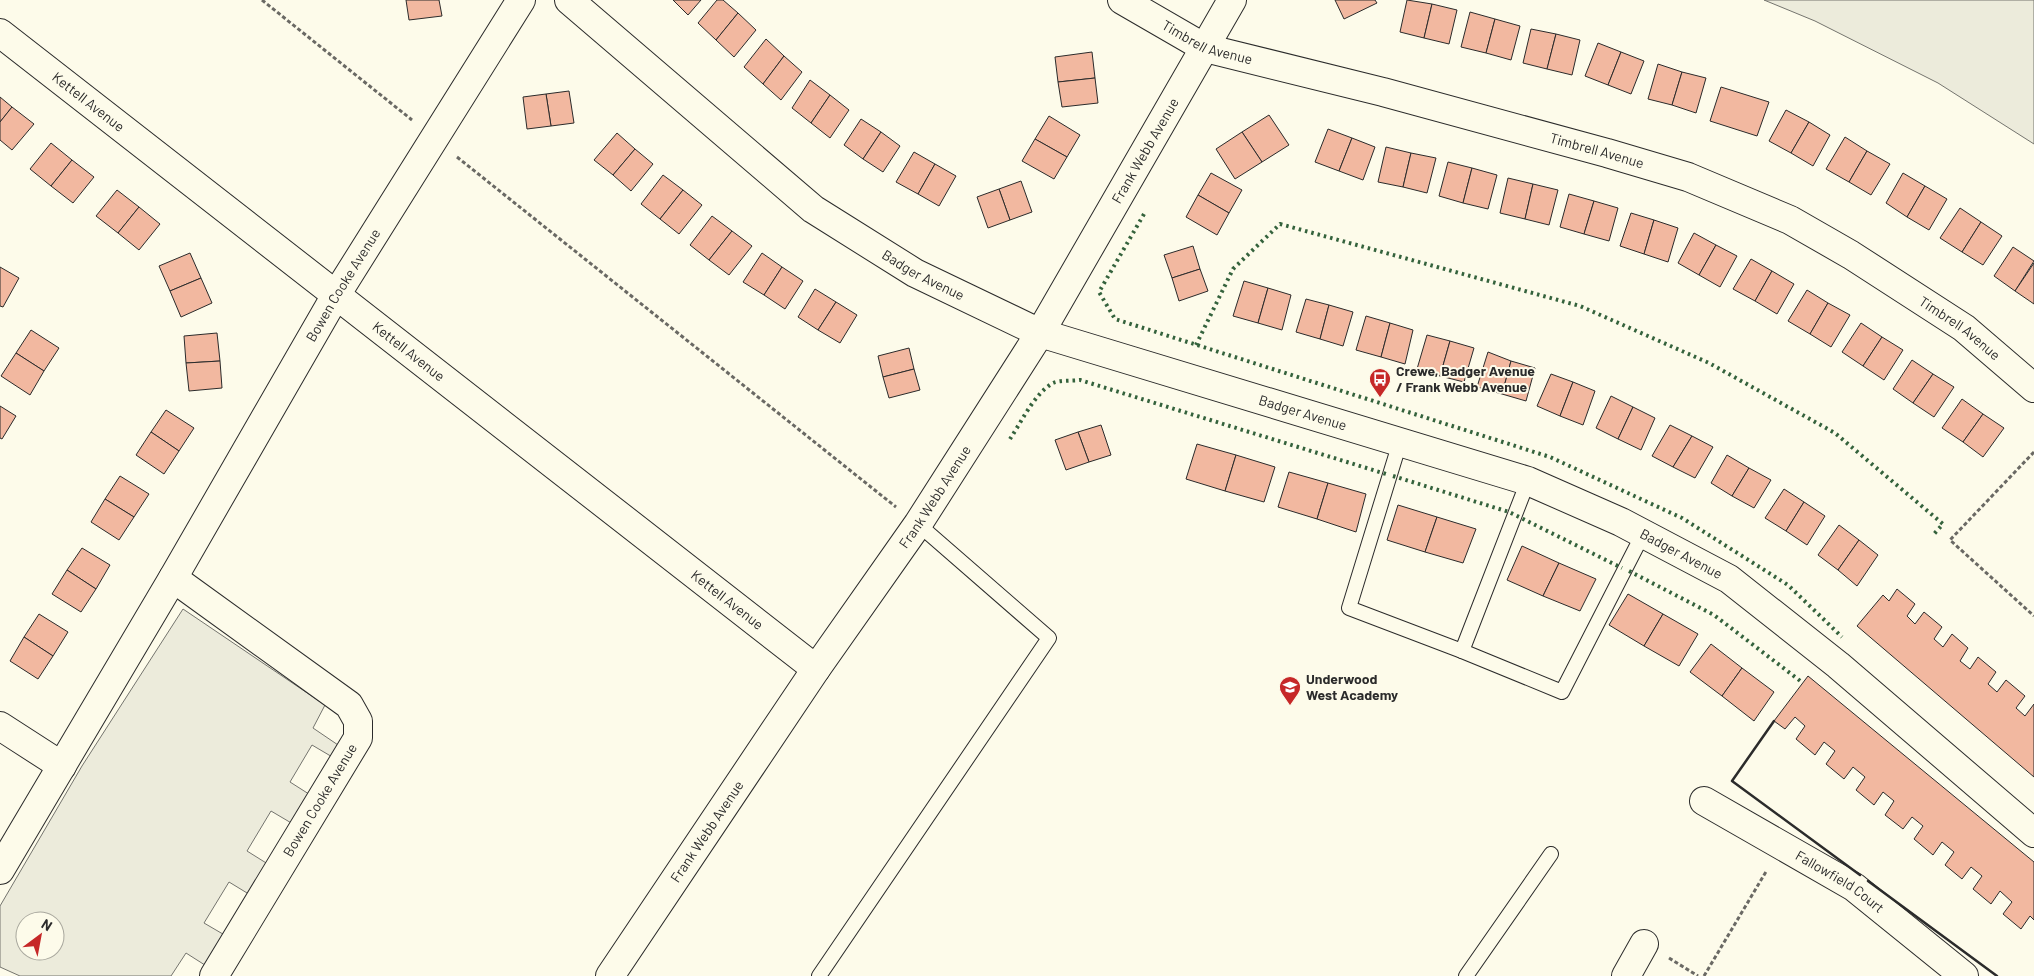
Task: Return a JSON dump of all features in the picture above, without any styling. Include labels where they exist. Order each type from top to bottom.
[{"type":"street","name":"Bowen Cooke Avenue","points":[[0,870],[173,578],[336,295],[521,0]]},
{"type":"street","name":"Badger Avenue","points":[[569,0],[813,209],[915,273],[1040,333],[1528,481],[1643,534],[1729,579],[1838,665],[2034,833]]},
{"type":"street","name":"Timbrell Avenue","points":[[1122,0],[1205,48],[1383,92],[1688,177],[1790,220],[1851,255],[1964,328],[2034,388]]},
{"type":"street","name":"Frank Webb Avenue","points":[[610,976],[816,670],[918,524],[1040,333],[1232,0]]},
{"type":"street","name":"Kettell Avenue","points":[[0,32],[816,670]]},
{"type":"street","name":"Bowen Cooke Avenue","points":[[173,578],[349,704],[358,721],[358,738],[214,976]]},
{"type":"street","points":[[0,726],[62,766]]},
{"type":"street","name":"Fallowfield Court","points":[[1704,801],[1854,887],[1964,976]]},
{"type":"street","points":[[1626,976],[1644,944]]},
{"type":"lane","points":[[1400,442],[1349,608],[1562,692],[1643,534]]},
{"type":"lane","points":[[1462,651],[1528,481]]},
{"type":"lane","points":[[819,976],[1049,638],[918,524]]},
{"type":"lane","points":[[1466,976],[1551,854]]},
{"type":"path","points":[[262,0],[918,524]]},
{"type":"path","points":[[2034,452],[1950,540],[2034,616]]},
{"type":"path","points":[[1704,976],[1781,846]]},
{"type":"shaded area","points":[[1764,0],[2034,0],[2034,144],[1938,83],[1815,21]]},
{"type":"shaded area","points":[[183,609],[325,705],[313,728],[341,747],[334,758],[312,745],[290,782],[312,796],[293,824],[271,811],[247,851],[271,866],[252,896],[229,882],[204,923],[228,937],[208,967],[186,953],[171,976],[20,976],[0,967],[0,906],[82,766]]},
{"type":"building","points":[[406,0],[439,0],[442,16],[409,20]]},
{"type":"building","points":[[673,0],[701,0],[688,15]]},
{"type":"building","points":[[717,0],[723,0],[738,13],[716,40],[698,23]]},
{"type":"building","points":[[1335,0],[1375,0],[1377,3],[1344,19]]},
{"type":"building","points":[[1407,0],[1432,4],[1424,38],[1400,32]]},
{"type":"building","points":[[1432,4],[1457,10],[1449,44],[1424,38]]},
{"type":"building","points":[[1470,12],[1495,19],[1486,53],[1461,47]]},
{"type":"building","points":[[738,13],[756,30],[734,57],[716,40]]},
{"type":"building","points":[[1495,19],[1520,26],[1511,60],[1486,53]]},
{"type":"building","points":[[1531,29],[1556,34],[1547,69],[1523,63]]},
{"type":"building","points":[[1556,34],[1580,40],[1572,75],[1547,69]]},
{"type":"building","points":[[766,39],[784,56],[763,84],[744,67]]},
{"type":"building","points":[[1598,43],[1621,52],[1608,85],[1585,76]]},
{"type":"building","points":[[1092,52],[1095,78],[1058,82],[1055,57]]},
{"type":"building","points":[[1621,52],[1644,61],[1631,94],[1608,85]]},
{"type":"building","points":[[784,56],[802,72],[781,100],[763,84]]},
{"type":"building","points":[[1658,64],[1682,72],[1672,105],[1648,99]]},
{"type":"building","points":[[1682,72],[1706,78],[1696,113],[1672,105]]},
{"type":"building","points":[[1095,78],[1098,103],[1062,107],[1058,82]]},
{"type":"building","points":[[810,80],[830,95],[811,123],[792,108]]},
{"type":"building","points":[[1721,87],[1769,102],[1757,136],[1710,121]]},
{"type":"building","points":[[569,91],[574,123],[551,126],[546,94]]},
{"type":"building","points":[[546,94],[551,126],[527,129],[523,97]]},
{"type":"building","points":[[830,95],[849,110],[830,138],[811,123]]},
{"type":"building","points":[[0,97],[12,107],[0,122]]},
{"type":"building","points":[[12,107],[34,124],[12,150],[0,140],[0,122]]},
{"type":"building","points":[[1786,110],[1809,122],[1791,153],[1769,141]]},
{"type":"building","points":[[1269,115],[1289,145],[1262,162],[1242,132]]},
{"type":"building","points":[[1049,116],[1080,135],[1067,157],[1035,139]]},
{"type":"building","points":[[861,119],[881,132],[863,159],[844,145]]},
{"type":"building","points":[[1809,122],[1830,135],[1813,166],[1791,153]]},
{"type":"building","points":[[1328,129],[1352,138],[1339,171],[1315,162]]},
{"type":"building","points":[[881,132],[900,146],[883,172],[863,159]]},
{"type":"building","points":[[1242,132],[1262,162],[1235,179],[1216,149]]},
{"type":"building","points":[[617,133],[635,149],[613,175],[594,160]]},
{"type":"building","points":[[1845,137],[1867,151],[1849,182],[1826,169]]},
{"type":"building","points":[[1352,138],[1375,147],[1363,180],[1339,171]]},
{"type":"building","points":[[1035,139],[1067,157],[1054,179],[1022,161]]},
{"type":"building","points":[[51,143],[72,160],[51,186],[30,169]]},
{"type":"building","points":[[1386,147],[1411,153],[1403,187],[1378,182]]},
{"type":"building","points":[[635,149],[653,164],[631,191],[613,175]]},
{"type":"building","points":[[1867,151],[1890,164],[1871,195],[1849,182]]},
{"type":"building","points":[[914,152],[935,164],[918,194],[896,182]]},
{"type":"building","points":[[1411,153],[1436,158],[1427,193],[1403,187]]},
{"type":"building","points":[[72,160],[94,177],[73,203],[51,186]]},
{"type":"building","points":[[1448,162],[1472,168],[1463,203],[1439,196]]},
{"type":"building","points":[[935,164],[956,176],[939,206],[918,194]]},
{"type":"building","points":[[1472,168],[1497,175],[1488,209],[1463,203]]},
{"type":"building","points":[[1211,173],[1242,190],[1229,213],[1198,195]]},
{"type":"building","points":[[1903,173],[1925,186],[1907,217],[1886,203]]},
{"type":"building","points":[[663,175],[683,190],[660,219],[641,204]]},
{"type":"building","points":[[1508,178],[1533,184],[1525,219],[1500,213]]},
{"type":"building","points":[[1021,181],[1032,212],[1010,220],[999,189]]},
{"type":"building","points":[[1533,184],[1558,190],[1549,225],[1525,219]]},
{"type":"building","points":[[1925,186],[1947,199],[1929,230],[1907,217]]},
{"type":"building","points":[[999,189],[1010,220],[988,228],[977,197]]},
{"type":"building","points":[[117,190],[139,207],[118,233],[96,216]]},
{"type":"building","points":[[683,190],[702,205],[679,234],[660,219]]},
{"type":"building","points":[[1569,194],[1594,201],[1584,234],[1560,227]]},
{"type":"building","points":[[1198,195],[1229,213],[1217,235],[1186,217]]},
{"type":"building","points":[[1594,201],[1618,208],[1609,241],[1584,234]]},
{"type":"building","points":[[139,207],[160,224],[139,250],[118,233]]},
{"type":"building","points":[[1960,208],[1981,222],[1962,252],[1940,238]]},
{"type":"building","points":[[1631,213],[1654,220],[1644,254],[1620,246]]},
{"type":"building","points":[[712,216],[732,231],[709,260],[690,245]]},
{"type":"building","points":[[1654,220],[1678,228],[1668,262],[1644,254]]},
{"type":"building","points":[[1981,222],[2002,236],[1983,265],[1962,252]]},
{"type":"building","points":[[732,231],[752,246],[729,275],[709,260]]},
{"type":"building","points":[[1694,233],[1716,245],[1699,275],[1678,263]]},
{"type":"building","points":[[1716,245],[1737,256],[1720,287],[1699,275]]},
{"type":"building","points":[[1193,246],[1200,269],[1172,278],[1164,255]]},
{"type":"building","points":[[2013,247],[2034,261],[2015,291],[1994,276]]},
{"type":"building","points":[[190,253],[201,278],[170,291],[159,266]]},
{"type":"building","points":[[762,253],[782,267],[764,295],[743,282]]},
{"type":"building","points":[[1751,259],[1772,271],[1755,301],[1733,289]]},
{"type":"building","points":[[2034,263],[2034,304],[2015,291]]},
{"type":"building","points":[[0,267],[19,278],[3,307],[0,306]]},
{"type":"building","points":[[782,267],[803,281],[785,309],[764,295]]},
{"type":"building","points":[[1200,269],[1208,291],[1179,301],[1172,278]]},
{"type":"building","points":[[1772,271],[1794,284],[1777,314],[1755,301]]},
{"type":"building","points":[[201,278],[212,303],[181,317],[170,291]]},
{"type":"building","points":[[1244,281],[1268,288],[1258,323],[1233,316]]},
{"type":"building","points":[[1268,288],[1291,295],[1282,330],[1258,323]]},
{"type":"building","points":[[815,289],[836,302],[818,330],[798,317]]},
{"type":"building","points":[[1807,290],[1828,303],[1810,334],[1788,321]]},
{"type":"building","points":[[1306,299],[1329,305],[1320,339],[1296,332]]},
{"type":"building","points":[[836,302],[857,315],[840,343],[818,330]]},
{"type":"building","points":[[1828,303],[1850,315],[1831,347],[1810,334]]},
{"type":"building","points":[[1329,305],[1353,312],[1343,346],[1320,339]]},
{"type":"building","points":[[1366,316],[1390,323],[1381,357],[1356,350]]},
{"type":"building","points":[[1390,323],[1413,330],[1405,364],[1381,357]]},
{"type":"building","points":[[1861,323],[1882,337],[1863,366],[1842,352]]},
{"type":"building","points":[[31,330],[59,348],[44,371],[16,353]]},
{"type":"building","points":[[217,333],[220,361],[186,363],[184,336]]},
{"type":"building","points":[[1427,335],[1450,341],[1440,376],[1417,369]]},
{"type":"building","points":[[1882,337],[1903,350],[1884,380],[1863,366]]},
{"type":"building","points":[[1450,341],[1474,348],[1464,382],[1440,376]]},
{"type":"building","points":[[909,348],[914,369],[883,377],[878,356]]},
{"type":"building","points":[[1488,352],[1511,361],[1502,394],[1477,387]]},
{"type":"building","points":[[16,353],[44,371],[30,395],[1,376]]},
{"type":"building","points":[[1912,360],[1933,374],[1913,403],[1893,389]]},
{"type":"building","points":[[220,361],[222,388],[189,391],[186,363]]},
{"type":"building","points":[[1511,361],[1535,368],[1526,401],[1502,394]]},
{"type":"building","points":[[914,369],[920,390],[889,398],[883,377]]},
{"type":"building","points":[[1551,374],[1573,382],[1560,416],[1537,406]]},
{"type":"building","points":[[1933,374],[1954,387],[1934,417],[1913,403]]},
{"type":"building","points":[[1573,382],[1595,391],[1583,425],[1560,416]]},
{"type":"building","points":[[1611,396],[1633,407],[1618,439],[1596,428]]},
{"type":"building","points":[[1962,399],[1983,414],[1963,442],[1942,428]]},
{"type":"building","points":[[0,406],[16,416],[2,439],[0,438]]},
{"type":"building","points":[[1633,407],[1655,418],[1641,450],[1618,439]]},
{"type":"building","points":[[166,410],[194,428],[179,451],[151,432]]},
{"type":"building","points":[[1983,414],[2004,428],[1983,457],[1963,442]]},
{"type":"building","points":[[1101,425],[1111,455],[1089,462],[1078,432]]},
{"type":"building","points":[[1670,425],[1692,436],[1673,467],[1652,456]]},
{"type":"building","points":[[151,432],[179,451],[164,474],[136,455]]},
{"type":"building","points":[[1078,432],[1089,462],[1066,470],[1055,440]]},
{"type":"building","points":[[1692,436],[1713,447],[1695,478],[1673,467]]},
{"type":"building","points":[[1197,444],[1236,455],[1225,491],[1186,479]]},
{"type":"building","points":[[1236,455],[1275,467],[1264,502],[1225,491]]},
{"type":"building","points":[[1727,455],[1749,468],[1732,496],[1711,483]]},
{"type":"building","points":[[1749,468],[1771,480],[1754,508],[1732,496]]},
{"type":"building","points":[[1289,472],[1328,483],[1317,519],[1278,507]]},
{"type":"building","points":[[120,476],[149,494],[134,517],[105,499]]},
{"type":"building","points":[[1328,483],[1366,494],[1356,532],[1317,519]]},
{"type":"building","points":[[1784,489],[1804,502],[1786,531],[1765,518]]},
{"type":"building","points":[[105,499],[134,517],[119,540],[91,522]]},
{"type":"building","points":[[1804,502],[1825,516],[1807,545],[1786,531]]},
{"type":"building","points":[[1398,505],[1437,517],[1425,552],[1387,540]]},
{"type":"building","points":[[1437,517],[1476,529],[1463,563],[1425,552]]},
{"type":"building","points":[[1839,525],[1859,540],[1838,570],[1818,555]]},
{"type":"building","points":[[1859,540],[1878,555],[1857,586],[1838,570]]},
{"type":"building","points":[[1522,546],[1559,563],[1543,596],[1507,580]]},
{"type":"building","points":[[82,548],[110,565],[96,589],[67,570]]},
{"type":"building","points":[[1559,563],[1596,579],[1580,611],[1543,596]]},
{"type":"building","points":[[67,570],[96,589],[81,612],[52,594]]},
{"type":"building","points":[[1897,589],[1915,604],[1907,616],[1915,624],[1924,612],[1942,627],[1934,639],[1943,647],[1952,634],[1968,648],[1960,661],[1970,669],[1978,657],[1996,672],[1988,684],[1997,692],[2006,680],[2025,696],[2016,708],[2025,716],[2034,704],[2034,777],[1857,626],[1883,595],[1889,601]]},
{"type":"building","points":[[1628,594],[1663,614],[1644,646],[1609,625]]},
{"type":"building","points":[[39,614],[68,632],[53,656],[24,637]]},
{"type":"building","points":[[1663,614],[1698,634],[1679,666],[1644,646]]},
{"type":"building","points":[[24,637],[53,656],[38,679],[10,661]]},
{"type":"building","points":[[1711,644],[1742,668],[1722,696],[1690,672]]},
{"type":"building","points":[[1742,668],[1774,692],[1754,721],[1722,696]]},
{"type":"building","points":[[1808,676],[2034,862],[2034,920],[2030,916],[2021,929],[2003,914],[2012,902],[2000,891],[1991,904],[1973,889],[1982,876],[1971,867],[1962,879],[1945,865],[1954,852],[1942,842],[1933,855],[1914,839],[1923,826],[1912,817],[1903,829],[1885,815],[1894,801],[1883,792],[1874,805],[1856,790],[1865,777],[1853,767],[1844,779],[1826,764],[1835,751],[1824,742],[1815,755],[1796,739],[1805,726],[1795,717],[1785,729],[1774,721]]},
{"type":"hedge","points":[[1144,214],[1099,292],[1115,319],[1550,457],[1682,518],[1788,585],[1842,637]]},
{"type":"hedge","points":[[1196,345],[1233,269],[1280,224],[1580,306],[1709,363],[1835,433],[1943,524],[1934,534]]},
{"type":"hedge","points":[[1010,439],[1034,401],[1046,388],[1056,382],[1080,380],[1386,474]]},
{"type":"hedge","points":[[1393,476],[1509,512],[1622,568]]},
{"type":"hedge","points":[[1629,571],[1714,615],[1803,683]]},
{"type":"wall","points":[[1774,721],[1732,781],[1860,875]]},
{"type":"wall","points":[[1868,881],[1997,976]]},
{"type":"place","name":"Crewe, Badger Avenue / Frank Webb Avenue","points":[[1380,398]]},
{"type":"place","name":"Underwood West Academy","points":[[1290,706]]}]
